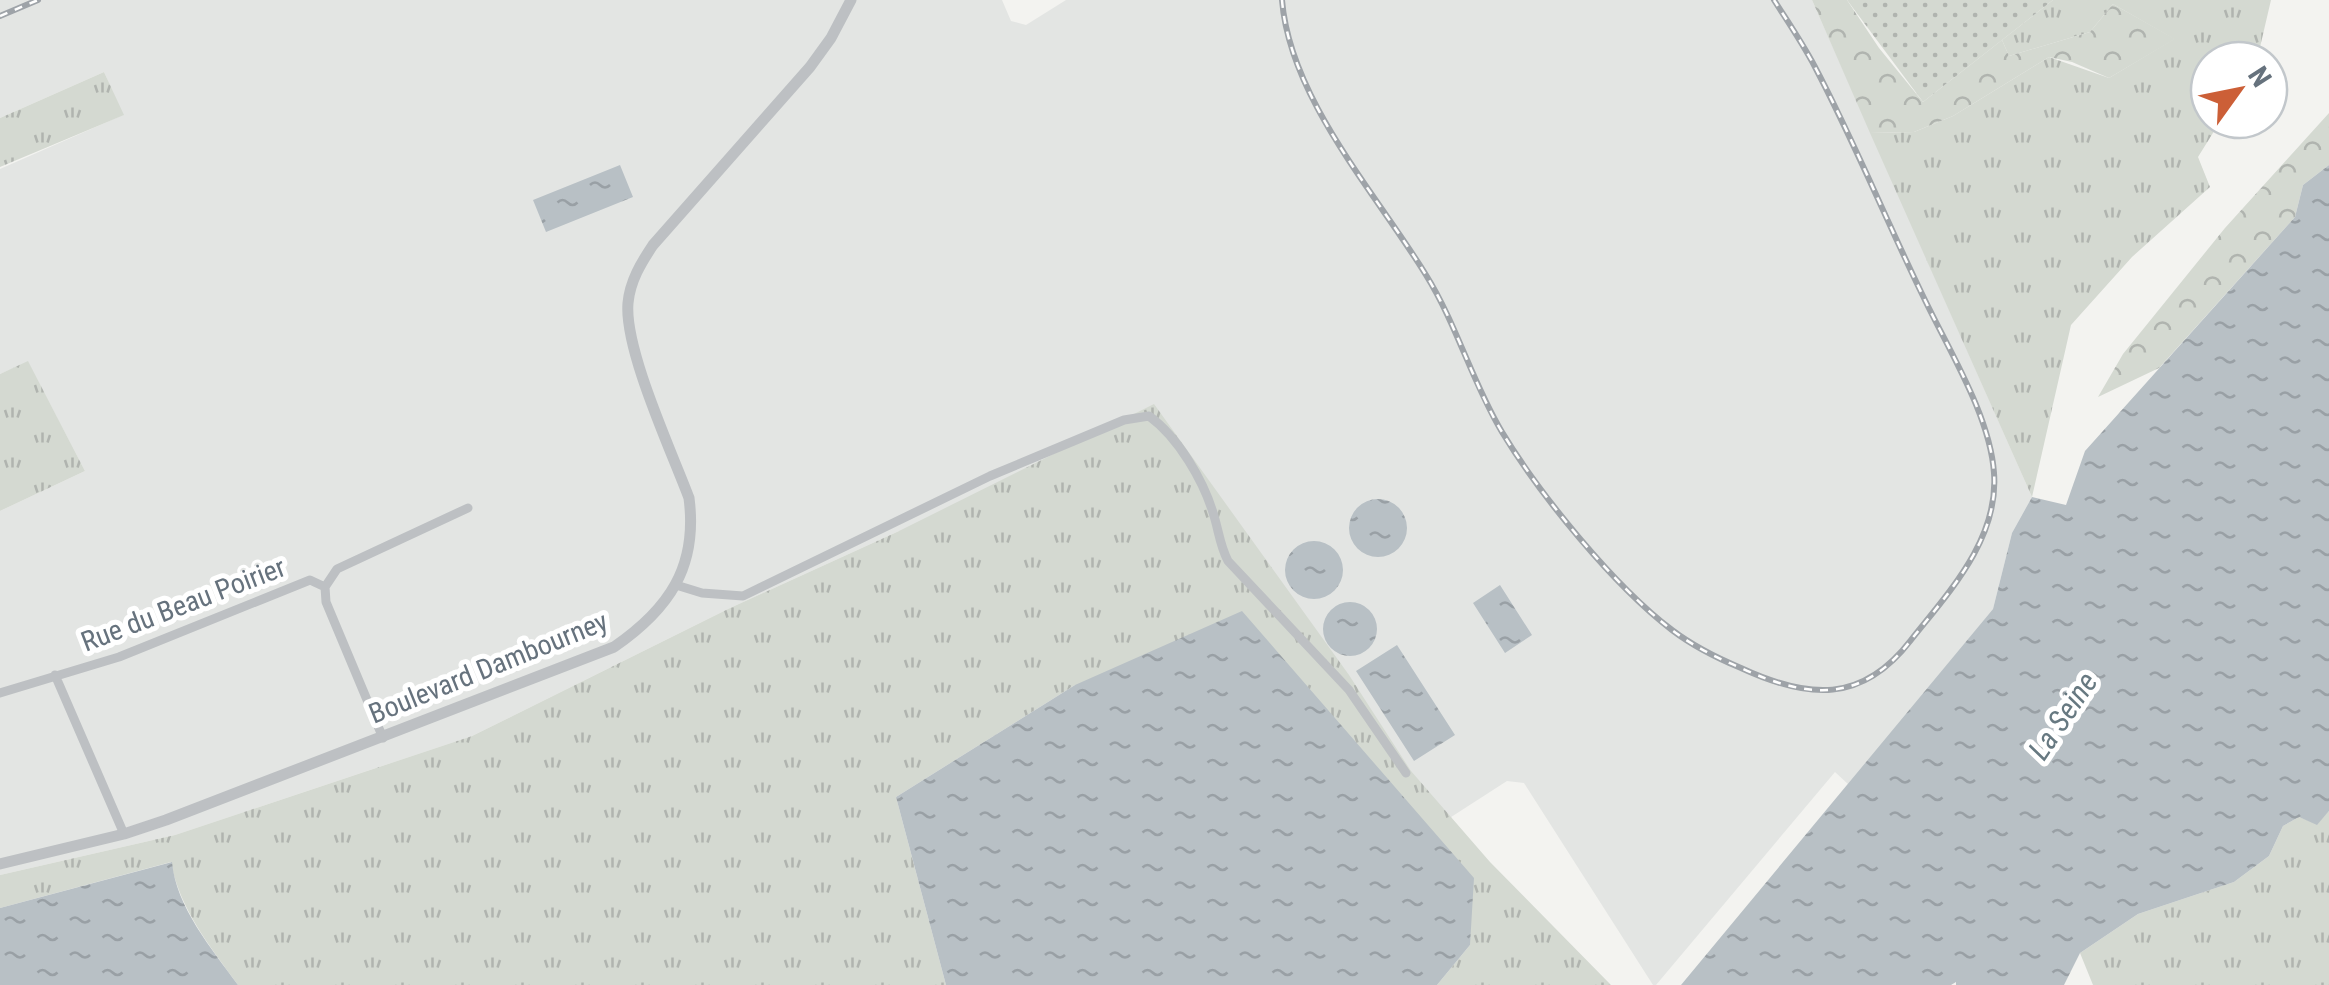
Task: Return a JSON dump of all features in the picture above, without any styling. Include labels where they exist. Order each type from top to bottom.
[{"type":"street","name":"Boulevard Dambourney","points":[[0,864],[124,834],[614,646],[646,625],[676,585],[691,536],[689,498],[634,350],[628,316],[638,266],[652,245],[810,67],[832,38],[850,0]]},
{"type":"street","points":[[676,585],[744,596],[990,476],[1124,420],[1148,416],[1161,425],[1208,496],[1218,542],[1228,562],[1349,690],[1406,773]]},
{"type":"street","points":[[382,738],[326,602],[324,587],[336,569],[468,508]]},
{"type":"street","name":"Rue du Beau Poirier","points":[[0,692],[118,657],[310,580],[324,587]]},
{"type":"street","name":"Rue du Beau Poirier","points":[[55,675],[124,834]]},
{"type":"shaded area","points":[[0,0],[1002,0],[1011,21],[1026,25],[1066,0],[1812,0],[2032,497],[2012,533],[1993,609],[1849,785],[1835,772],[1656,985],[1524,783],[1507,781],[1448,819],[1225,542],[899,531],[730,608],[472,736],[175,835],[0,875],[0,511],[85,471],[28,362],[0,374],[0,169],[123,115],[104,72],[0,118]]},
{"type":"green space","points":[[1812,0],[1847,0],[1879,48],[1923,102],[2002,40],[2009,56],[2090,32],[2113,4],[2175,39],[2109,78],[2049,57],[1953,116],[1914,132],[1870,133]]},
{"type":"green space","points":[[1847,0],[2053,0],[1923,102]]},
{"type":"green space","points":[[2053,0],[2271,0],[2262,40],[2189,40],[2189,140],[2209,140],[2198,157],[2210,187],[2132,257],[2071,325],[2032,497],[1870,133],[1914,132],[1953,116],[2049,57],[2109,78],[2174,39],[2113,4],[2090,32],[2009,56],[2002,40]]},
{"type":"green space","points":[[104,72],[124,115],[0,167],[0,118]]},
{"type":"green space","points":[[2329,113],[2329,165],[2303,185],[2295,217],[2159,368],[2098,397],[2123,354],[2225,228]]},
{"type":"green space","points":[[28,361],[85,471],[0,511],[0,374]]},
{"type":"green space","points":[[1154,404],[1349,675],[1411,771],[1490,862],[1611,985],[1437,985],[1470,945],[1075,685],[896,797],[946,985],[238,985],[189,911],[171,862],[0,908],[0,875],[175,835],[472,736]]},
{"type":"green space","points":[[2329,811],[2329,985],[2093,985],[2080,953],[2138,914],[2234,882],[2269,856],[2283,826],[2299,817],[2317,824]]},
{"type":"water","points":[[620,165],[633,197],[546,232],[533,200]]},
{"type":"water","name":"La Seine","points":[[2329,165],[2329,811],[2317,825],[2299,817],[2283,826],[2269,856],[2234,882],[2138,914],[2080,953],[2064,985],[1681,985],[1993,609],[2012,533],[2032,497],[2066,505],[2085,451],[2295,217],[2303,185]]},
{"type":"water","points":[[1378,499],[1398,508],[1407,528],[1398,548],[1378,557],[1358,548],[1349,528],[1358,508]]},
{"type":"water","points":[[1314,541],[1334,550],[1343,570],[1334,590],[1314,599],[1294,590],[1285,570],[1294,550]]},
{"type":"water","points":[[1500,585],[1532,635],[1505,653],[1473,603]]},
{"type":"water","points":[[1350,602],[1369,610],[1377,629],[1369,648],[1350,656],[1331,648],[1323,629],[1331,610]]},
{"type":"water","points":[[1242,611],[1474,878],[1470,945],[1437,985],[946,985],[896,797],[1075,685]]},
{"type":"water","points":[[1397,645],[1455,735],[1414,761],[1356,671]]},
{"type":"water","points":[[172,862],[188,911],[238,985],[0,985],[0,908]]},
{"type":"railway","points":[[0,16],[38,0]]},
{"type":"railway","points":[[1282,0],[1288,37],[1318,109],[1426,275],[1491,413],[1557,511],[1626,589],[1688,641],[1723,660],[1789,686],[1833,690],[1873,676],[1892,661],[1955,583],[1969,563],[1988,520],[1994,473],[1985,428],[1966,383],[1829,95],[1774,0]]}]
